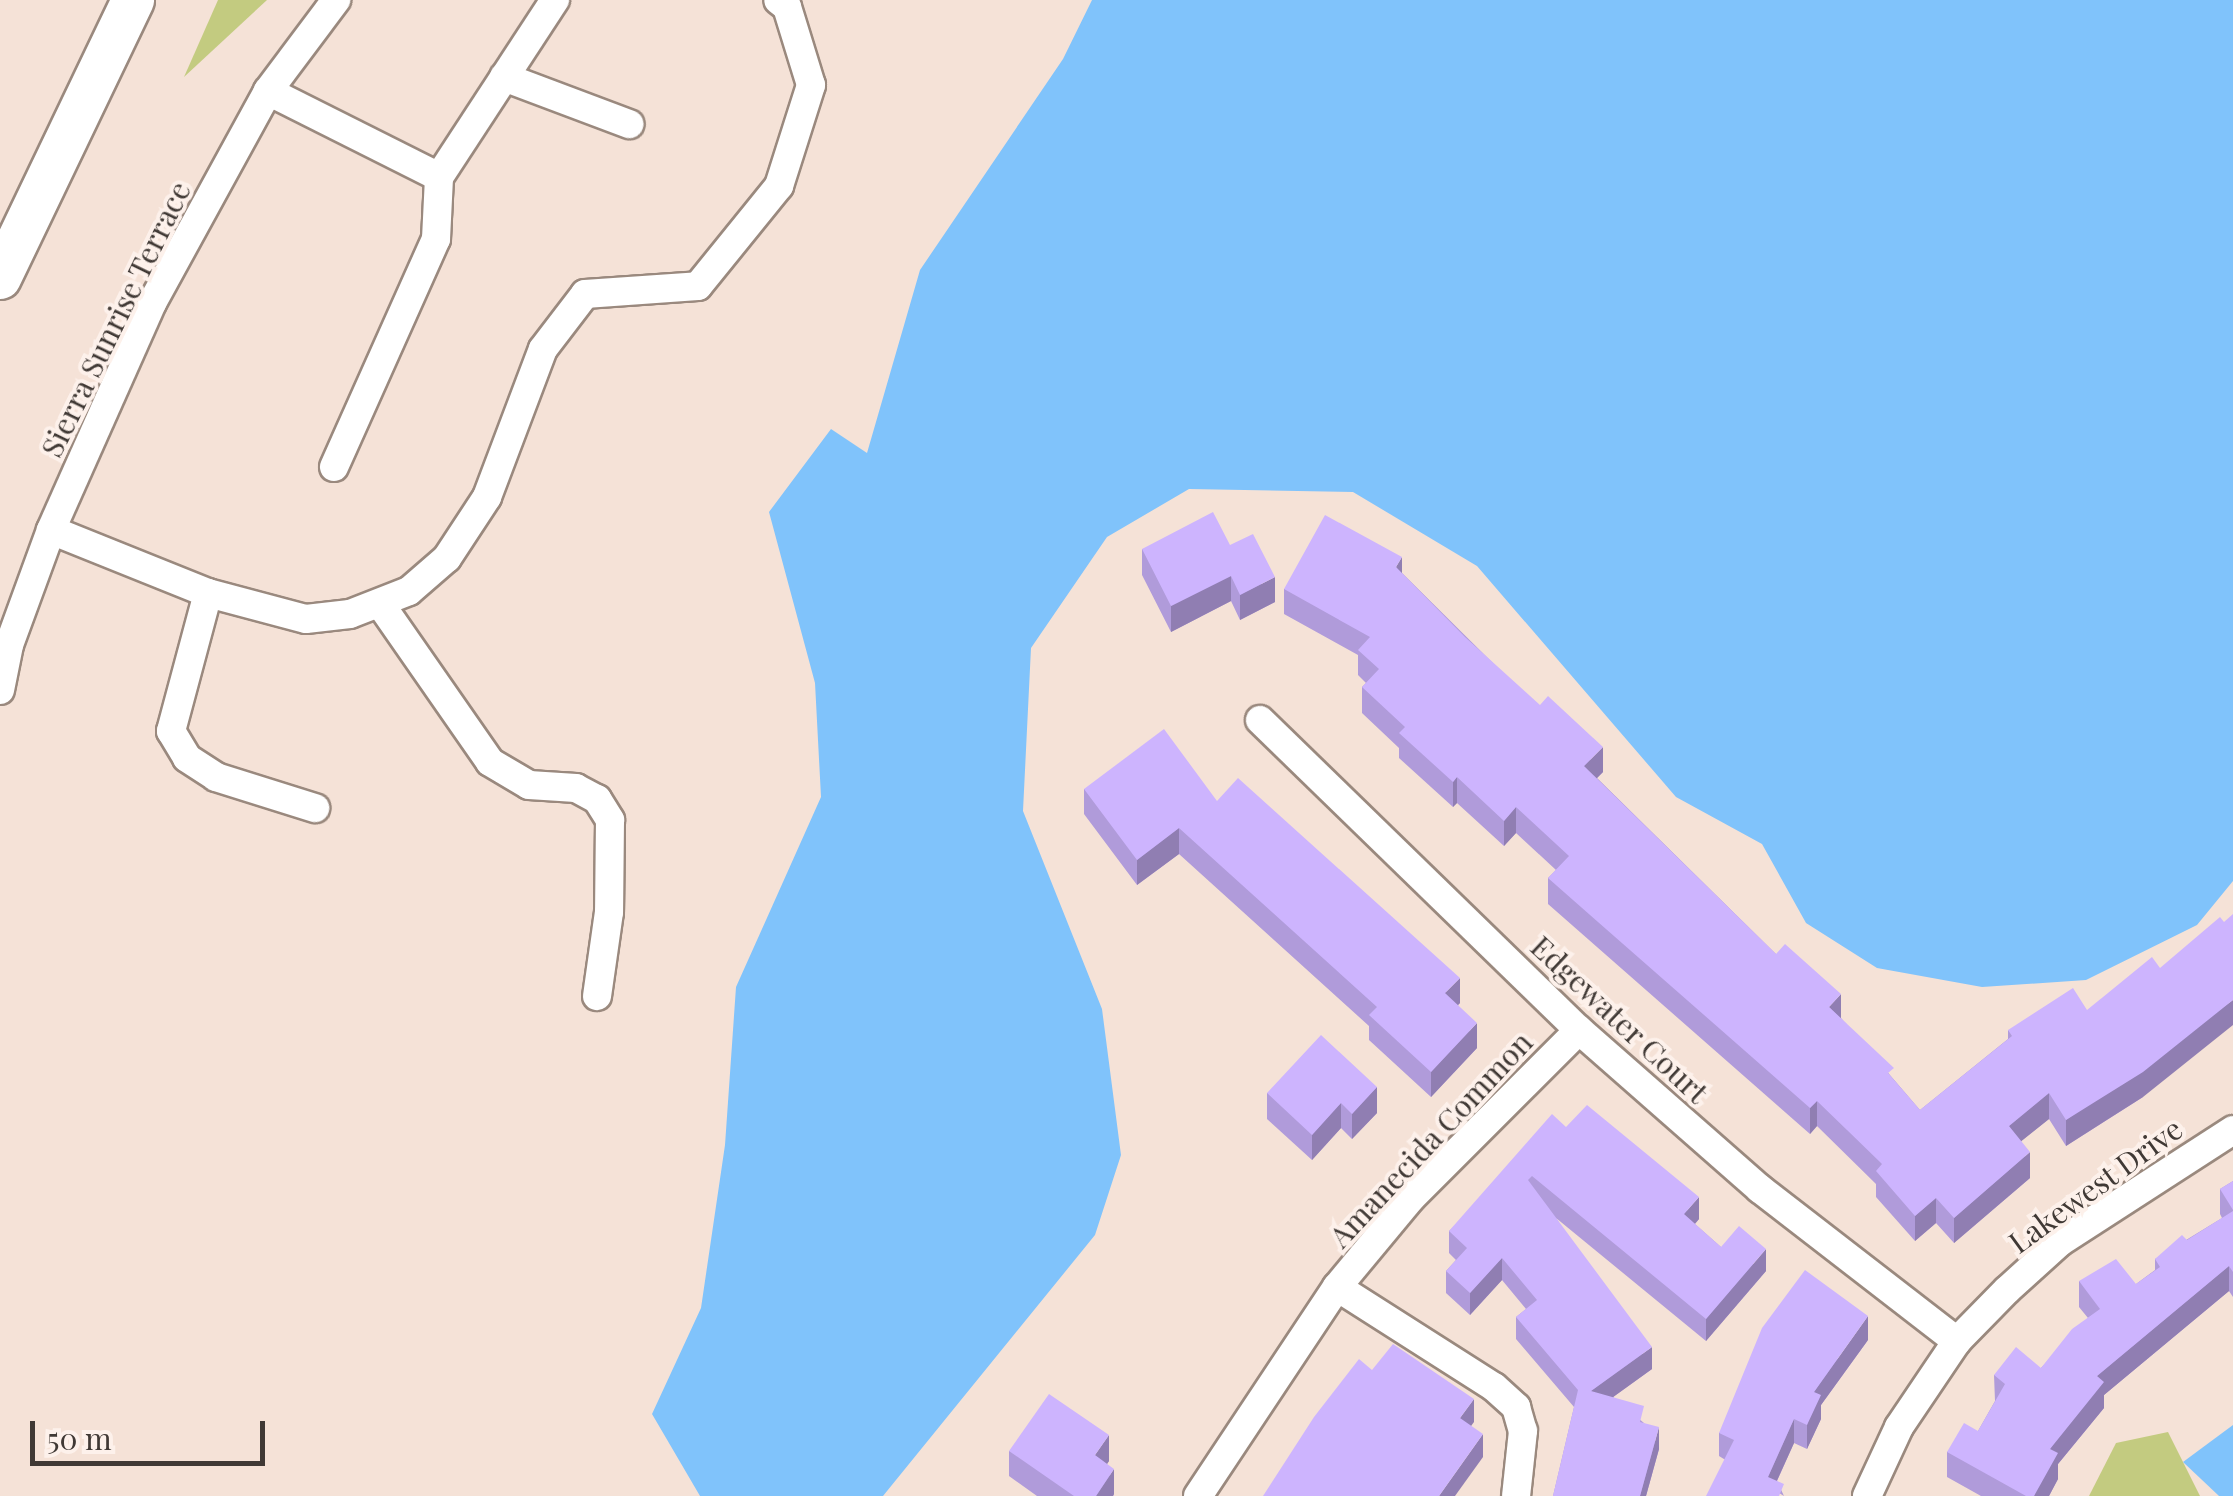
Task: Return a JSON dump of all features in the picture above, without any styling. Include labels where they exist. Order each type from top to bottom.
[{"type":"main road","points":[[0,278],[133,0]]},
{"type":"street","name":"Sierra Sunrise Terrace","points":[[0,690],[9,644],[51,530],[152,302],[268,91],[336,0]]},
{"type":"street","points":[[334,467],[436,239],[438,177],[555,0]]},
{"type":"street","points":[[51,530],[208,593],[306,619],[380,605],[409,591],[447,558],[487,497],[543,349],[585,294],[698,286],[779,186],[811,85],[786,7],[778,0]]},
{"type":"street","points":[[504,77],[628,124]]},
{"type":"street","points":[[268,91],[438,177]]},
{"type":"street","points":[[208,593],[171,731],[187,758],[216,776],[315,808]]},
{"type":"street","points":[[380,605],[490,762],[529,785],[576,788],[598,799],[610,820],[609,912],[596,996]]},
{"type":"street","name":"Edgewater Court","points":[[1260,720],[1579,1030],[1760,1189],[1957,1341]]},
{"type":"street","name":"Amanecida Common","points":[[1198,1496],[1337,1287],[1410,1199],[1579,1030]]},
{"type":"street","name":"Lakewest Drive","points":[[1866,1496],[1899,1427],[1957,1341],[2060,1242],[2233,1130]]},
{"type":"street","points":[[1337,1287],[1494,1386],[1516,1408],[1523,1432],[1516,1496]]},
{"type":"green space","points":[[218,0],[267,0],[184,77]]},
{"type":"green space","points":[[2168,1432],[2200,1496],[2089,1496],[2116,1443]]},
{"type":"water","points":[[1092,0],[2233,0],[2233,881],[2197,925],[2086,980],[1982,987],[1877,968],[1806,923],[1762,844],[1676,797],[1477,566],[1353,492],[1189,489],[1107,537],[1031,648],[1023,811],[1102,1009],[1121,1155],[1095,1235],[883,1496],[700,1496],[652,1414],[701,1308],[725,1145],[736,987],[821,797],[815,683],[769,512],[831,429],[867,453],[920,270],[1063,59]]},
{"type":"water","points":[[2233,1425],[2233,1496],[2219,1496],[2183,1462]]},
{"type":"building","points":[[1213,512],[1230,545],[1253,534],[1275,577],[1240,595],[1231,576],[1171,606],[1142,549]]},
{"type":"building","points":[[1325,515],[1402,557],[1396,567],[1465,637],[1540,705],[1548,696],[1603,747],[1584,766],[1776,954],[1785,944],[1841,994],[1829,1007],[1894,1068],[1888,1073],[1920,1110],[2012,1036],[2008,1030],[2073,988],[2087,1010],[2152,957],[2160,968],[2220,917],[2224,922],[2233,914],[2233,1000],[2143,1072],[2066,1120],[2049,1093],[2009,1126],[2030,1152],[1954,1218],[1936,1198],[1915,1216],[1876,1171],[1882,1164],[1817,1101],[1810,1108],[1548,878],[1569,856],[1516,807],[1504,821],[1457,777],[1453,782],[1399,733],[1405,727],[1362,687],[1379,669],[1358,650],[1370,637],[1284,589]]},
{"type":"building","points":[[1164,729],[1217,801],[1238,778],[1460,978],[1445,993],[1477,1023],[1431,1072],[1369,1015],[1377,1007],[1179,828],[1137,860],[1084,789]]},
{"type":"building","points":[[1321,1035],[1377,1087],[1352,1114],[1341,1103],[1312,1135],[1267,1093]]},
{"type":"building","points":[[1587,1105],[1699,1197],[1684,1214],[1721,1247],[1739,1226],[1766,1249],[1706,1319],[1532,1176],[1528,1180],[1652,1347],[1591,1391],[1644,1406],[1640,1422],[1659,1427],[1640,1496],[1553,1496],[1578,1390],[1516,1317],[1537,1300],[1502,1258],[1470,1293],[1446,1271],[1467,1248],[1449,1231],[1552,1114],[1566,1127]]},
{"type":"building","points":[[2233,1181],[2233,1210],[2220,1189]]},
{"type":"building","points":[[2233,1211],[2233,1272],[2229,1266],[2097,1376],[2104,1382],[2050,1449],[2058,1453],[2034,1496],[2026,1496],[1947,1452],[1964,1423],[1978,1431],[2005,1384],[1994,1375],[2016,1347],[2041,1368],[2072,1329],[2100,1309],[2079,1281],[2116,1259],[2136,1284],[2160,1267],[2155,1259],[2182,1235],[2187,1240]]},
{"type":"building","points":[[1805,1270],[1868,1316],[1814,1392],[1821,1395],[1807,1425],[1794,1419],[1768,1477],[1784,1484],[1779,1496],[1706,1496],[1734,1440],[1719,1433],[1762,1328]]},
{"type":"building","points":[[1393,1344],[1474,1399],[1460,1418],[1483,1434],[1439,1496],[1263,1496],[1314,1417],[1359,1359],[1372,1370]]},
{"type":"building","points":[[1049,1394],[1109,1435],[1095,1455],[1114,1469],[1096,1496],[1074,1496],[1009,1451]]}]
